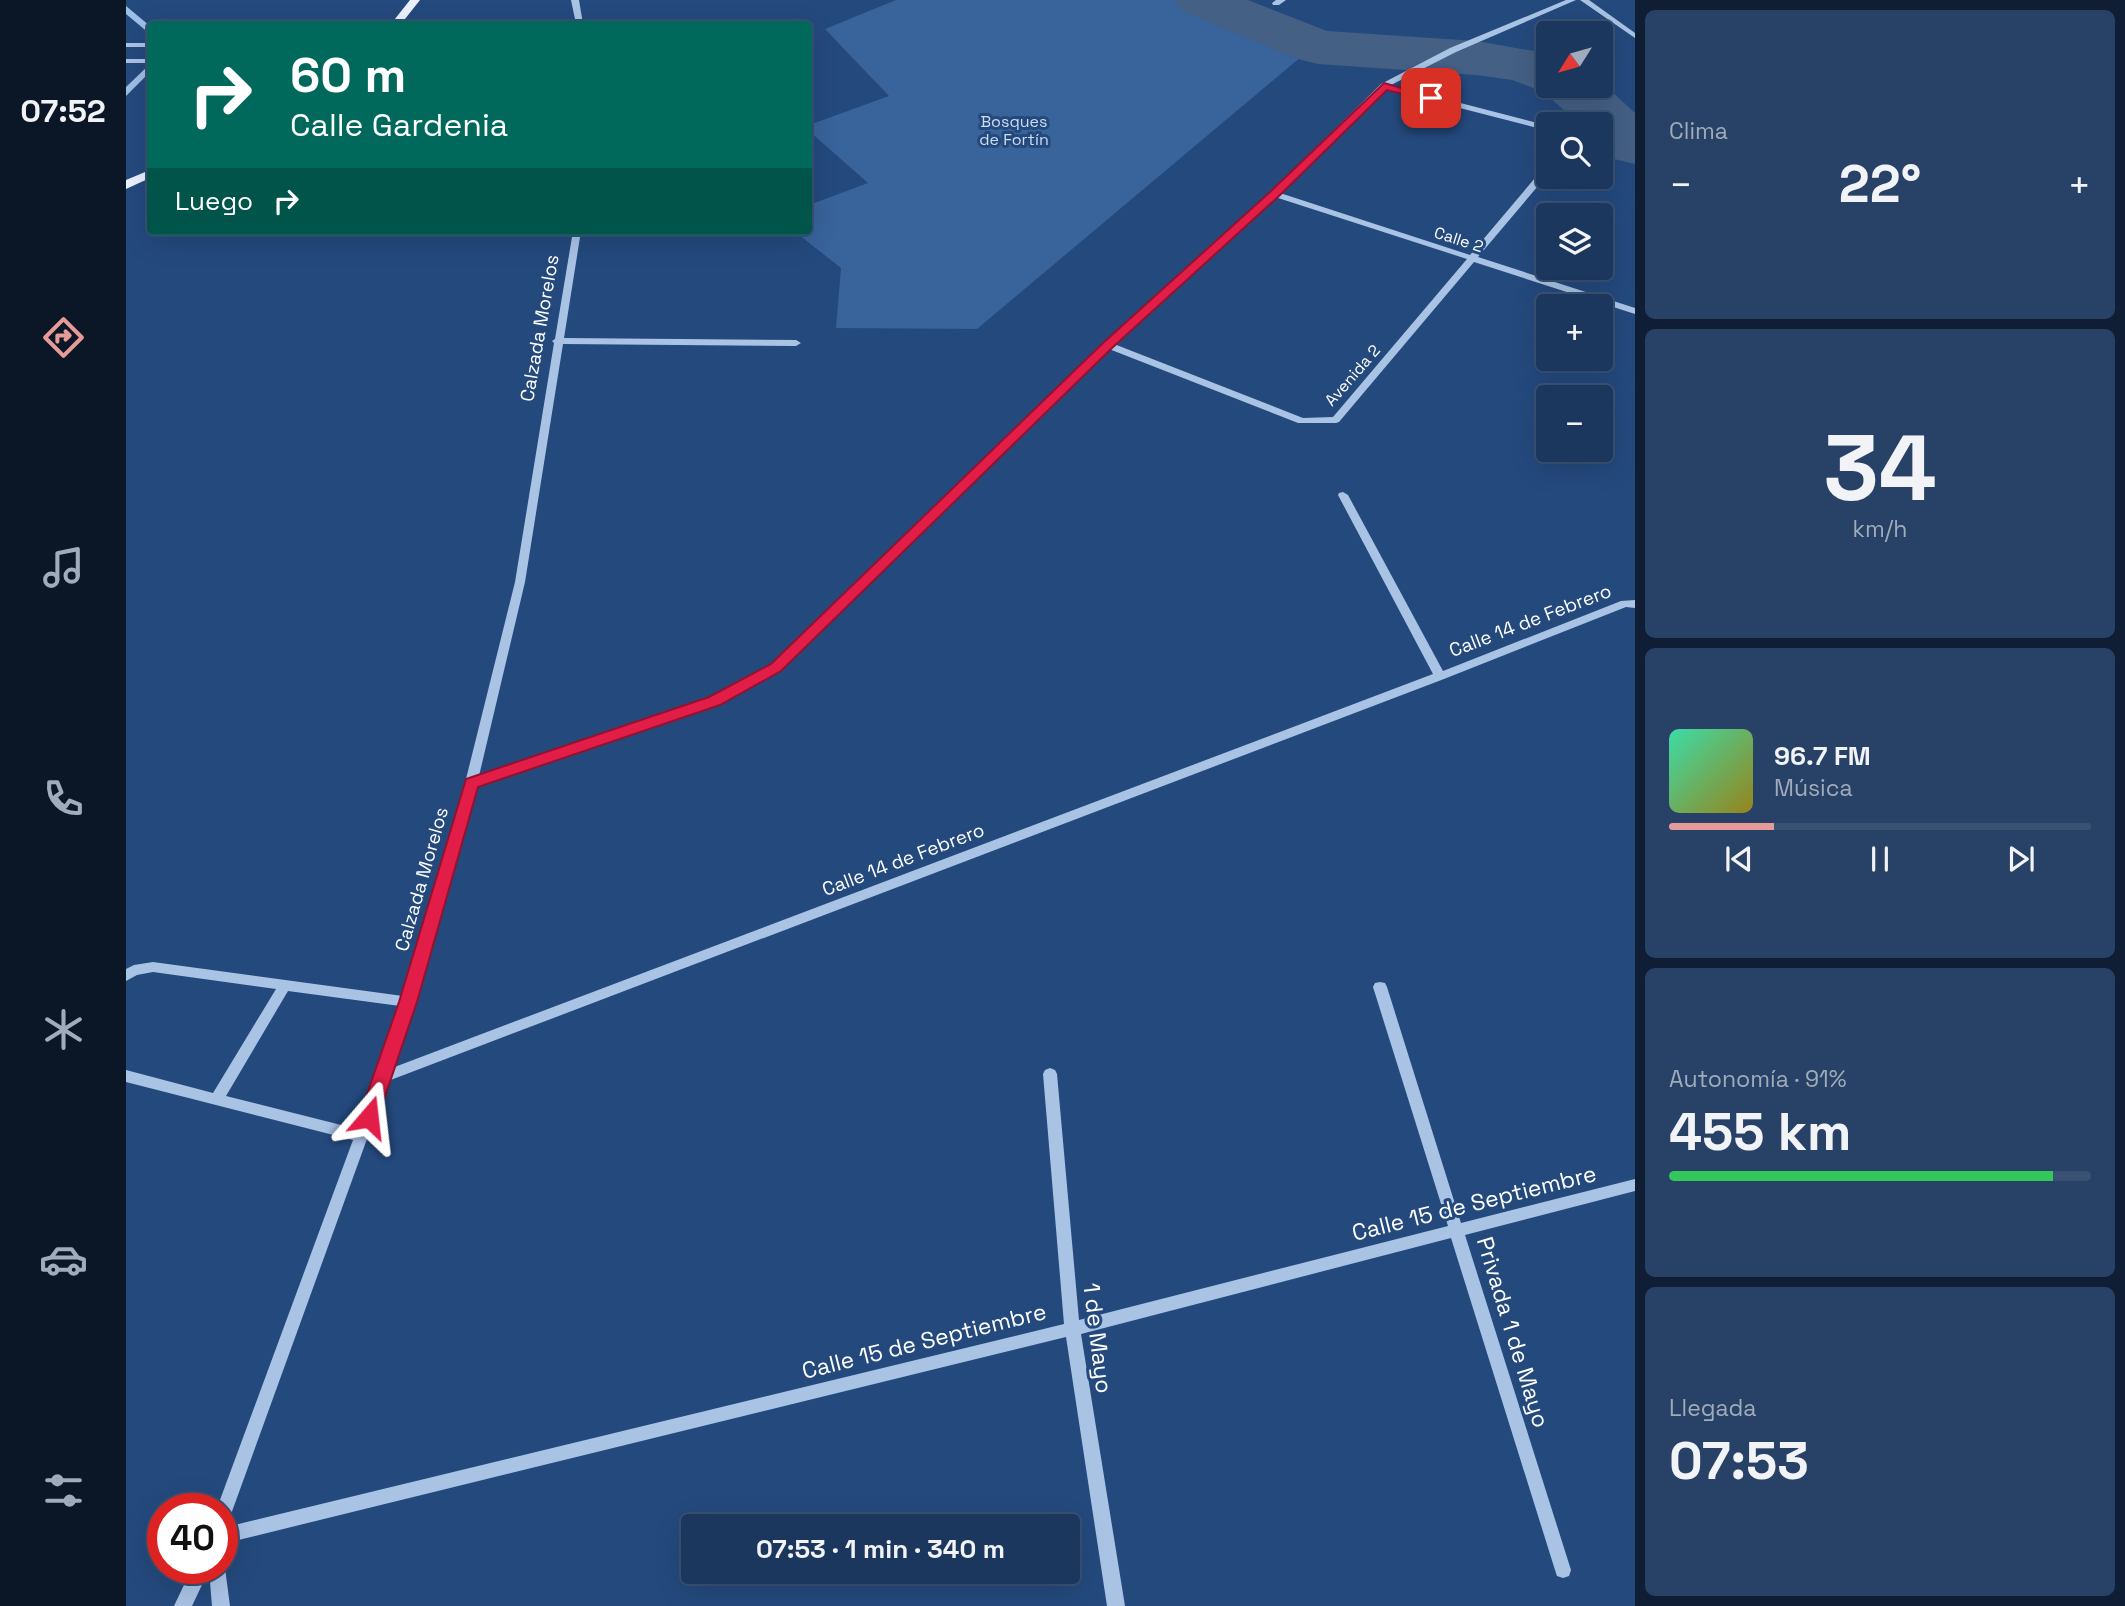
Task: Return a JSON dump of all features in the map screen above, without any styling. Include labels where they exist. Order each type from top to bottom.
[{"type":"main road","points":[[398,21],[415,0]]},
{"type":"main road","points":[[126,185],[147,175]]},
{"type":"street","points":[[575,0],[579,21]]},
{"type":"street","points":[[471,783],[714,701],[776,668],[1108,345],[1274,194],[1384,86],[1453,50],[1572,0]]},
{"type":"street","points":[[1584,0],[1635,36]]},
{"type":"street","points":[[126,45],[147,45]]},
{"type":"street","points":[[126,61],[147,61]]},
{"type":"street","points":[[1384,86],[1536,125]]},
{"type":"street","name":"Avenida 2","points":[[1108,345],[1302,421],[1336,420],[1536,182]]},
{"type":"street","name":"Calle 2","points":[[1274,194],[1635,311]]},
{"type":"street","name":"Calzada Morelos","points":[[231,1493],[362,1136],[408,1002],[471,783],[520,582],[576,235]]},
{"type":"street","points":[[557,341],[796,343]]},
{"type":"street","name":"Calle 14 de Febrero","points":[[1343,495],[1440,676]]},
{"type":"street","name":"Calle 14 de Febrero","points":[[381,1078],[1440,676],[1625,603],[1635,604]]},
{"type":"street","points":[[126,976],[134,970],[153,967],[408,1002]]},
{"type":"street","points":[[217,1099],[285,985]]},
{"type":"street","name":"Privada 1 de Mayo","points":[[1380,987],[1563,1570]]},
{"type":"street","name":"1 de Mayo","points":[[1050,1074],[1072,1329],[1116,1606]]},
{"type":"street","points":[[126,1076],[362,1136]]},
{"type":"street","name":"Calle 15 de Septiembre","points":[[238,1532],[1072,1329],[1635,1185]]},
{"type":"street","points":[[183,1606],[193,1584]]},
{"type":"street","points":[[219,1584],[221,1606]]},
{"type":"green space","name":"Bosques de Fortín","points":[[896,0],[1229,0],[1327,45],[1302,56],[977,329],[836,328],[841,268],[799,235],[812,235],[812,204],[868,183],[812,134],[812,124],[889,96],[825,29]]},
{"type":"waterway","points":[[1201,0],[1318,47],[1476,58],[1525,65],[1536,70]]},
{"type":"waterway","points":[[126,9],[147,28]]},
{"type":"waterway","points":[[126,93],[147,70]]},
{"type":"waterway","points":[[1585,98],[1635,146]]},
{"type":"route","points":[[369,1117],[408,1002],[471,783],[714,701],[776,668],[1108,345],[1274,194],[1384,86],[1431,98]]}]
